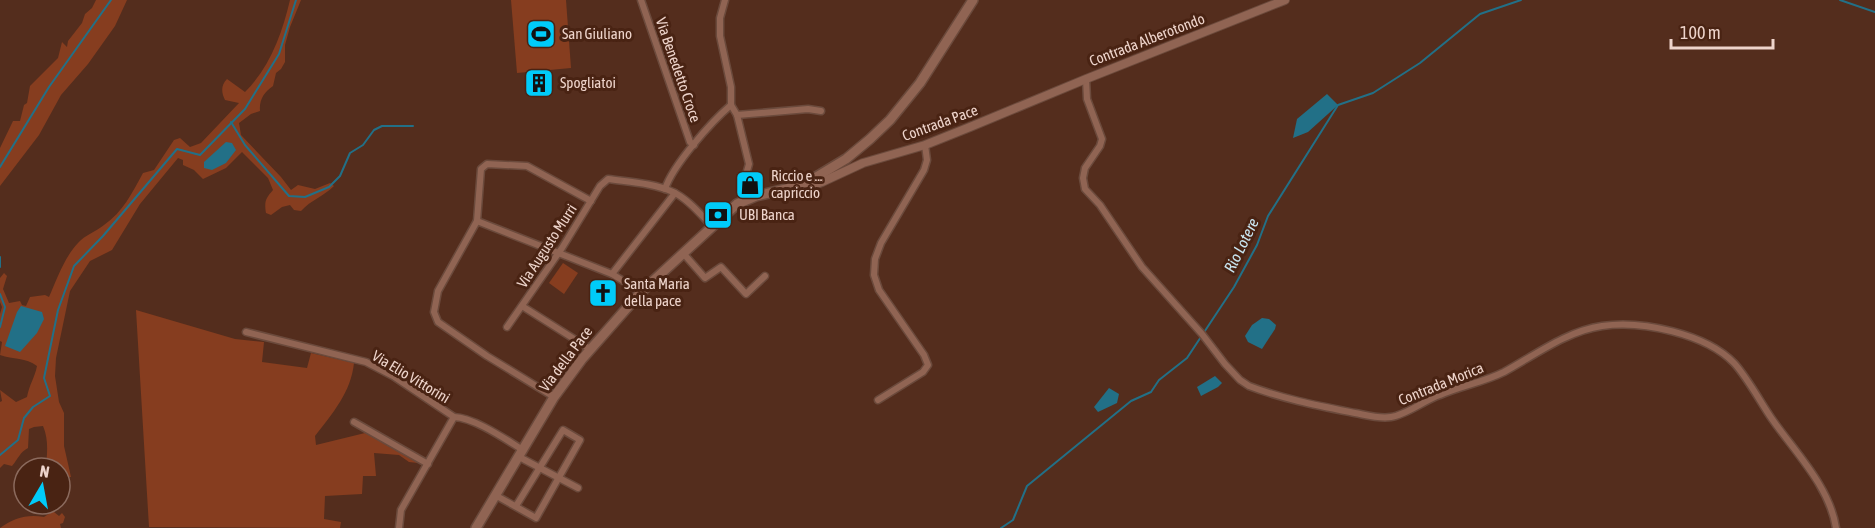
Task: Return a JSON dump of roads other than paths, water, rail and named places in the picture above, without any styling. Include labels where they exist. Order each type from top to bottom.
[{"type":"main road","name":"Via della Pace","points":[[476,528],[495,495],[523,455],[554,398],[590,349],[640,292],[723,216],[743,201],[803,185],[846,159],[890,120],[920,82],[973,0]]},
{"type":"street","name":"Via Benedetto Croce","points":[[641,0],[690,142],[694,146]]},
{"type":"street","points":[[725,0],[719,27],[732,87],[731,105],[737,115],[749,164],[741,192],[743,201]]},
{"type":"street","name":"Contrada Alberotondo","points":[[1086,79],[1284,0]]},
{"type":"street","name":"Contrada Pace","points":[[803,185],[811,186],[822,183],[863,163],[924,145],[970,128],[1086,79]]},
{"type":"street","name":"Contrada Morica","points":[[1086,79],[1087,99],[1102,139],[1100,146],[1085,168],[1083,178],[1085,189],[1100,205],[1142,267],[1202,334],[1225,364],[1249,386],[1326,407],[1381,418],[1392,417],[1438,395],[1502,372],[1553,344],[1587,330],[1603,326],[1625,326],[1671,331],[1709,344],[1736,364],[1825,495],[1836,528]]},
{"type":"street","points":[[713,227],[692,206],[675,193],[664,189],[694,146],[719,115],[731,105]]},
{"type":"street","points":[[737,115],[808,109],[821,111]]},
{"type":"street","points":[[878,400],[923,372],[928,365],[924,355],[879,290],[874,274],[874,259],[881,243],[924,170],[927,160],[924,145]]},
{"type":"street","points":[[554,398],[438,322],[435,317],[434,301],[477,221],[481,169],[487,164],[526,166],[591,201]]},
{"type":"street","name":"Via Augusto Murri","points":[[507,327],[559,252],[600,186],[608,179],[664,189]]},
{"type":"street","points":[[612,274],[675,193]]},
{"type":"street","points":[[477,221],[612,274],[640,292]]},
{"type":"street","points":[[683,253],[705,278],[721,267],[746,294],[765,276]]},
{"type":"street","points":[[522,306],[590,349]]},
{"type":"street","name":"Via Elio Vittorini","points":[[246,332],[366,362],[393,376],[454,417],[460,417],[484,428],[539,468],[578,488]]},
{"type":"street","points":[[399,528],[400,510],[454,417]]},
{"type":"street","points":[[354,422],[428,464]]},
{"type":"street","points":[[495,495],[536,518],[580,440],[562,430],[516,506]]},
{"type":"water","points":[[1327,94],[1338,105],[1308,132],[1293,138],[1297,119]]},
{"type":"water","points":[[226,142],[232,143],[236,150],[226,163],[212,170],[204,168],[204,162]]},
{"type":"water","points":[[21,306],[42,312],[44,319],[37,333],[20,352],[5,346]]},
{"type":"water","points":[[1262,318],[1269,319],[1276,325],[1262,349],[1248,342],[1245,336],[1252,325]]},
{"type":"water","points":[[1215,376],[1222,383],[1201,396],[1197,387]]},
{"type":"water","points":[[1109,388],[1119,394],[1117,403],[1098,412],[1094,407]]},
{"type":"waterway","points":[[0,167],[49,87],[111,0]]},
{"type":"waterway","points":[[0,455],[18,440],[24,418],[33,407],[50,396],[44,378],[58,310],[74,266],[103,236],[177,149],[200,155],[245,109],[279,54],[296,0]]},
{"type":"waterway","name":"Rio Lotere","points":[[1001,528],[1013,520],[1027,486],[1131,401],[1151,392],[1159,380],[1187,358],[1234,287],[1257,245],[1268,216],[1338,105],[1373,93],[1420,63],[1480,14],[1521,0]]},
{"type":"waterway","name":"Rio Lotere","points":[[1840,0],[1875,12]]},
{"type":"waterway","points":[[231,122],[245,145],[289,196],[305,197],[329,187],[340,176],[350,153],[363,145],[374,130],[382,126],[413,126]]},
{"type":"waterway","points":[[0,257],[0,267]]},
{"type":"waterway","points":[[0,294],[5,307],[0,327]]},
{"type":"place","name":"San Giuliano","points":[[541,34]]},
{"type":"place","name":"Spogliatoi","points":[[539,83]]},
{"type":"place","name":"Riccio e ... capriccio","points":[[750,185]]},
{"type":"place","name":"UBI Banca","points":[[718,215]]},
{"type":"place","name":"Santa Maria della pace","points":[[603,293]]}]
